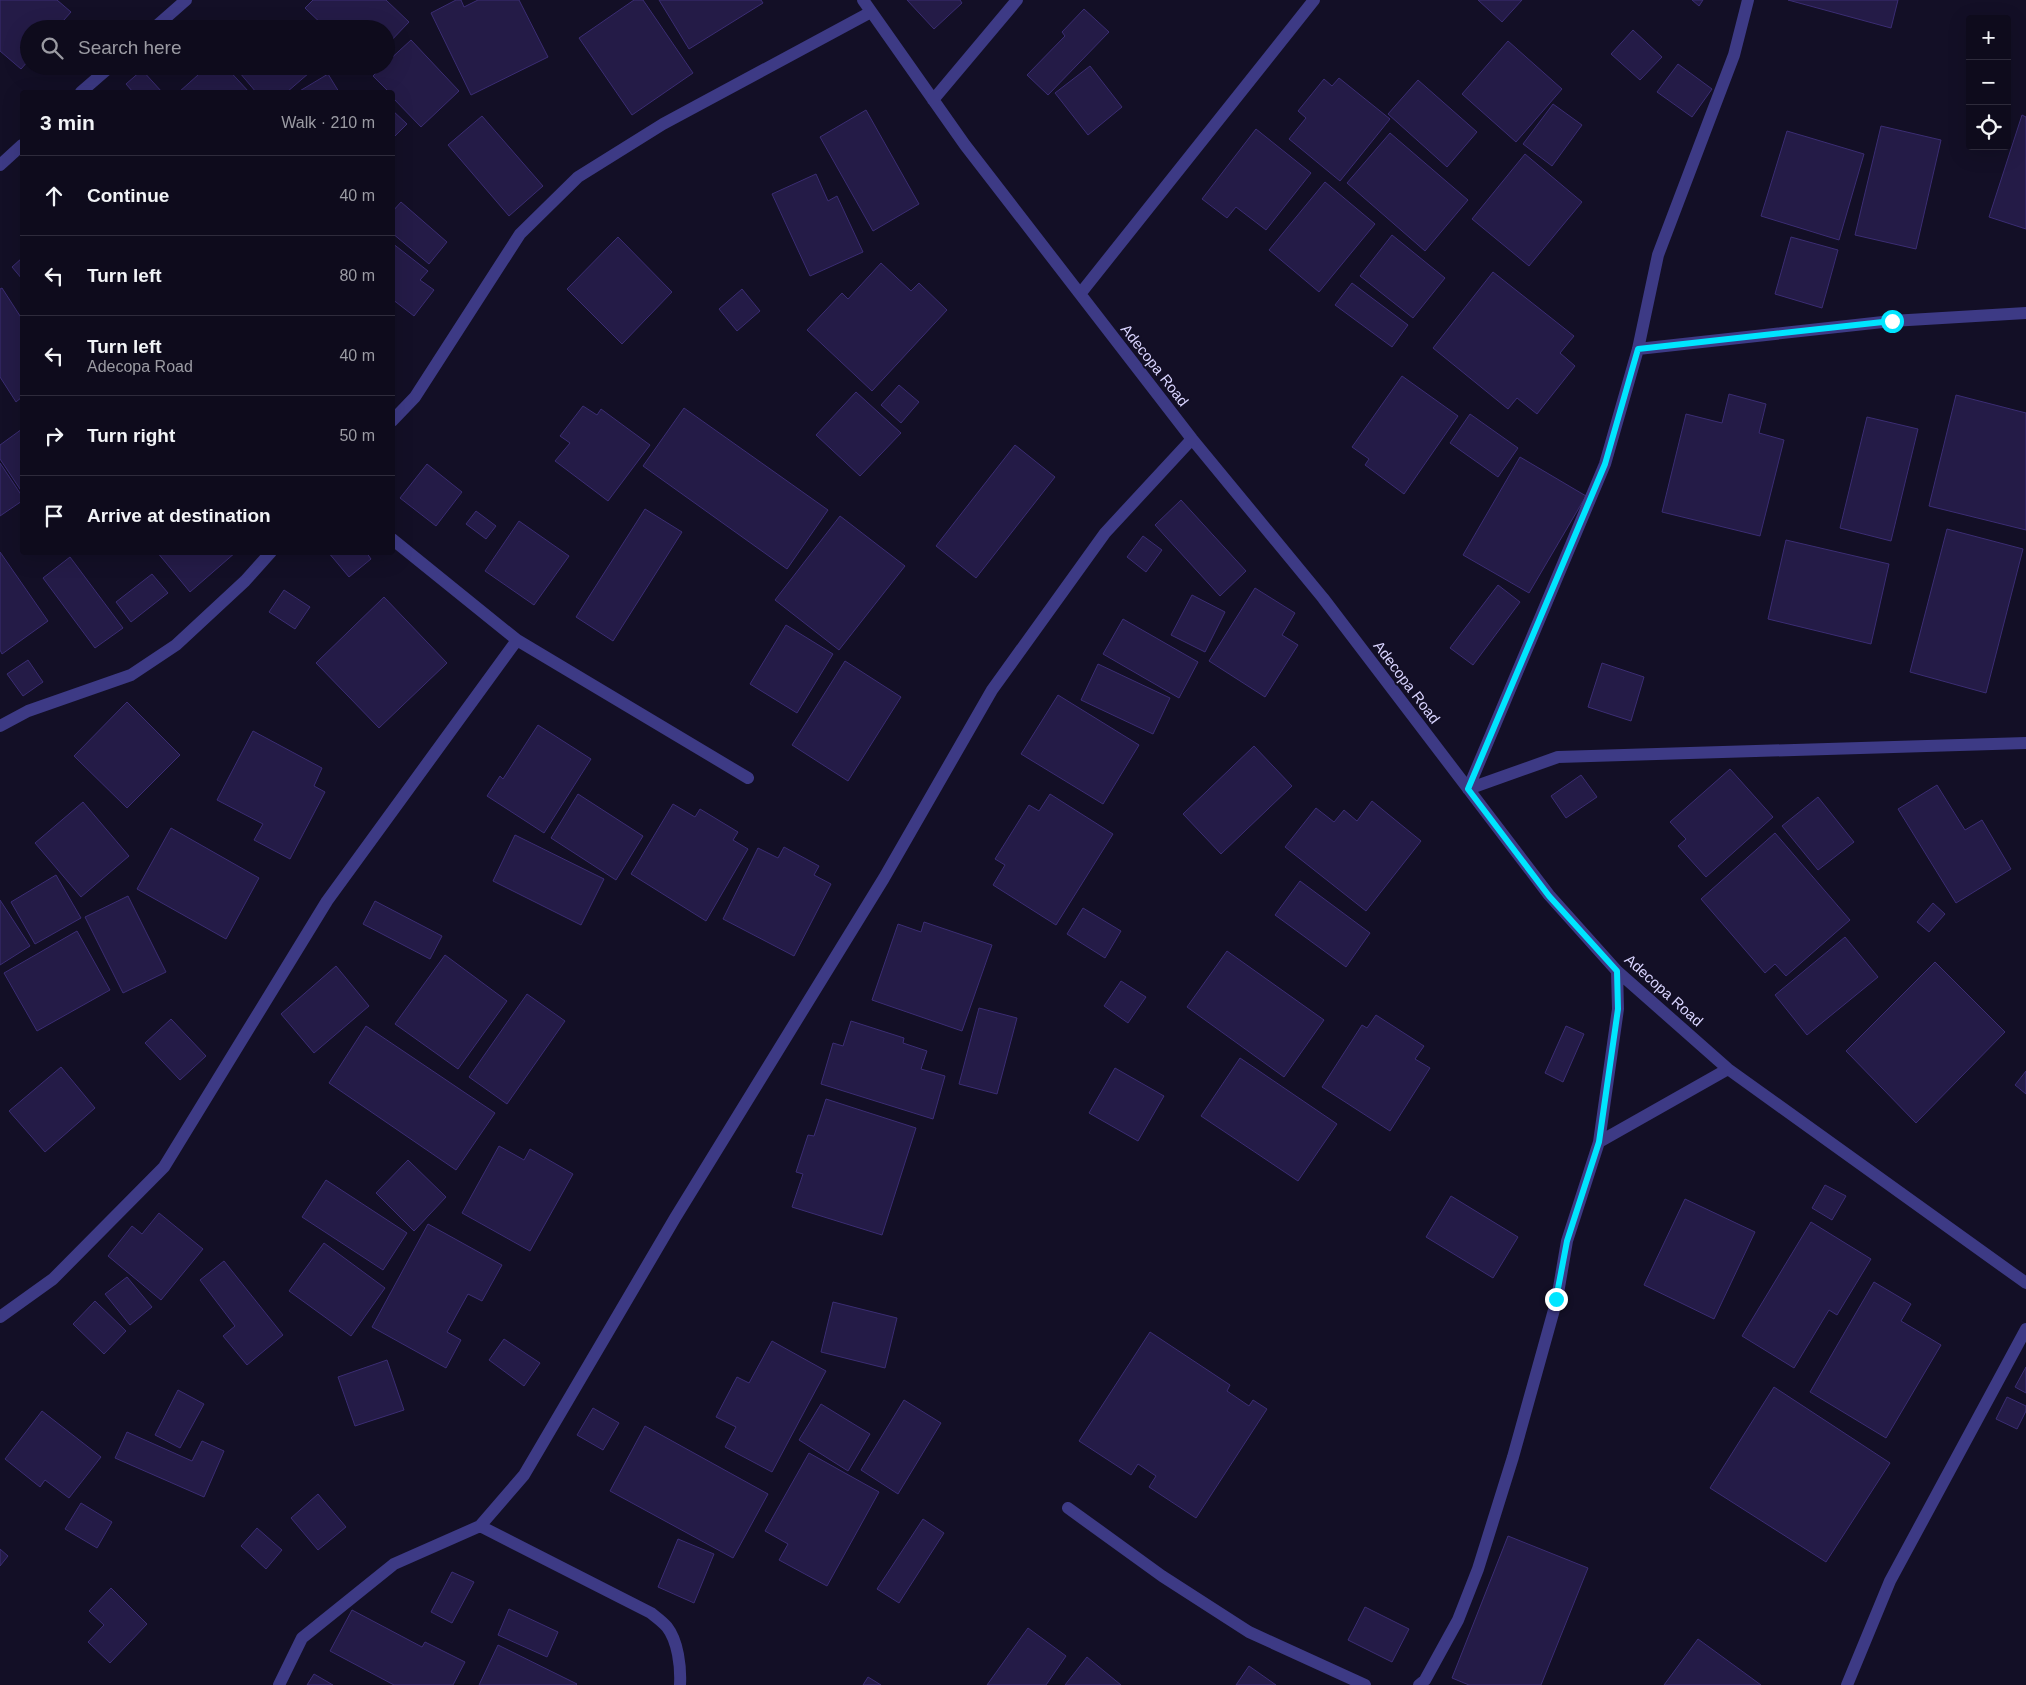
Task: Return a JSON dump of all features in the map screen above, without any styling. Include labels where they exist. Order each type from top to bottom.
[{"type":"street","points":[[163,20],[186,0]]},
{"type":"street","name":"Adecopa Road","points":[[862,0],[933,100],[1192,439],[1323,598],[1549,896],[1617,971],[1728,1069],[2026,1283]]},
{"type":"street","points":[[933,100],[1017,0]]},
{"type":"street","points":[[1080,294],[1314,0]]},
{"type":"street","points":[[1468,789],[1605,464],[1638,349],[1658,255],[1734,55],[1748,0]]},
{"type":"street","points":[[395,419],[415,398],[520,234],[578,177],[663,124],[871,12]]},
{"type":"street","points":[[83,90],[101,75]]},
{"type":"street","points":[[0,165],[20,147]]},
{"type":"street","points":[[1638,349],[1892,321],[2026,313]]},
{"type":"street","points":[[279,1685],[302,1638],[394,1564],[480,1526],[524,1475],[675,1218],[884,878],[992,690],[1105,533],[1192,439]]},
{"type":"street","points":[[395,541],[516,640],[748,778]]},
{"type":"street","points":[[0,726],[28,711],[131,675],[176,645],[245,581],[268,555]]},
{"type":"street","points":[[0,1317],[53,1279],[164,1167],[327,901],[516,640]]},
{"type":"street","points":[[1468,789],[1558,757],[2026,743]]},
{"type":"street","points":[[1426,1683],[1458,1620],[1490,1532],[1513,1457],[1556,1299],[1567,1241],[1599,1142],[1618,1009],[1617,971]]},
{"type":"street","points":[[1599,1142],[1728,1069]]},
{"type":"street","points":[[1847,1685],[1890,1581],[2026,1329]]},
{"type":"street","points":[[1068,1508],[1162,1576],[1248,1632],[1365,1685]]},
{"type":"street","points":[[480,1526],[651,1613],[667,1627],[675,1644],[681,1672],[680,1685]]},
{"type":"building","points":[[0,0],[57,0],[71,12],[64,20],[20,20],[20,68],[0,51]]},
{"type":"building","points":[[313,0],[386,0],[409,22],[395,37],[395,20],[318,20],[305,8]]},
{"type":"building","points":[[456,0],[461,0],[464,7],[478,0],[519,0],[548,57],[471,95],[431,13]]},
{"type":"building","points":[[634,0],[643,0],[693,73],[632,115],[579,38]]},
{"type":"building","points":[[659,0],[761,0],[763,3],[689,49]]},
{"type":"building","points":[[907,0],[960,0],[962,3],[934,29]]},
{"type":"building","points":[[1478,0],[1522,0],[1502,22]]},
{"type":"building","points":[[1692,0],[1703,0],[1699,6]]},
{"type":"building","points":[[1788,0],[1898,0],[1891,28]]},
{"type":"building","points":[[1084,9],[1109,32],[1048,95],[1027,75],[1065,36],[1062,32]]},
{"type":"building","points":[[1633,30],[1662,57],[1640,80],[1611,54]]},
{"type":"building","points":[[411,40],[459,91],[421,127],[395,100],[395,90],[387,90],[373,76],[395,75],[395,55]]},
{"type":"building","points":[[1508,41],[1562,89],[1516,142],[1462,94]]},
{"type":"building","points":[[1678,64],[1712,89],[1692,117],[1657,92]]},
{"type":"building","points":[[1090,66],[1122,107],[1088,135],[1055,93]]},
{"type":"building","points":[[136,75],[147,75],[160,90],[131,90],[126,84]]},
{"type":"building","points":[[198,75],[233,75],[247,90],[181,90]]},
{"type":"building","points":[[242,75],[307,75],[289,90],[254,90]]},
{"type":"building","points":[[329,75],[338,90],[301,90]]},
{"type":"building","points":[[1339,78],[1390,119],[1340,181],[1289,139],[1306,118],[1298,111],[1324,79],[1332,86]]},
{"type":"building","points":[[1418,80],[1477,132],[1447,167],[1388,114]]},
{"type":"building","points":[[1553,104],[1582,125],[1552,166],[1523,144]]},
{"type":"building","points":[[866,110],[919,204],[873,231],[820,137]]},
{"type":"building","points":[[395,113],[407,124],[395,136]]},
{"type":"building","points":[[2022,115],[2026,117],[2026,229],[1989,217]]},
{"type":"building","points":[[482,116],[543,186],[509,216],[448,145]]},
{"type":"building","points":[[1881,126],[1941,140],[1916,249],[1855,235]]},
{"type":"building","points":[[1256,129],[1311,173],[1266,230],[1236,207],[1227,218],[1202,199]]},
{"type":"building","points":[[1787,131],[1864,154],[1839,240],[1761,216]]},
{"type":"building","points":[[1390,133],[1468,200],[1425,251],[1347,183]]},
{"type":"building","points":[[1525,154],[1582,202],[1529,266],[1472,219]]},
{"type":"building","points":[[816,174],[828,201],[837,196],[863,252],[810,276],[772,194]]},
{"type":"building","points":[[1325,182],[1375,224],[1319,292],[1269,250]]},
{"type":"building","points":[[401,202],[447,242],[429,264],[395,236],[395,209]]},
{"type":"building","points":[[1392,235],[1445,278],[1413,318],[1360,276]]},
{"type":"building","points":[[618,237],[672,292],[622,344],[567,289]]},
{"type":"building","points":[[1791,237],[1838,250],[1822,308],[1775,294]]},
{"type":"building","points":[[395,245],[428,271],[420,280],[434,290],[414,316],[395,301]]},
{"type":"building","points":[[20,260],[20,277],[12,267]]},
{"type":"building","points":[[881,263],[911,291],[919,283],[947,310],[872,391],[807,330],[842,293],[848,299]]},
{"type":"building","points":[[1493,272],[1574,336],[1560,353],[1575,366],[1537,414],[1517,398],[1508,409],[1433,348]]},
{"type":"building","points":[[1352,283],[1408,325],[1392,347],[1335,305]]},
{"type":"building","points":[[2,288],[20,316],[20,399],[16,402],[0,377],[0,289]]},
{"type":"building","points":[[742,289],[760,311],[737,331],[719,309]]},
{"type":"building","points":[[1402,376],[1458,416],[1404,494],[1365,465],[1369,459],[1352,447]]},
{"type":"building","points":[[899,385],[919,402],[901,423],[881,405]]},
{"type":"building","points":[[856,392],[901,433],[860,476],[816,435]]},
{"type":"building","points":[[1729,394],[1766,404],[1759,433],[1784,440],[1760,536],[1662,512],[1686,414],[1722,423]]},
{"type":"building","points":[[1956,395],[2026,413],[2026,530],[1929,506]]},
{"type":"building","points":[[583,406],[597,415],[601,409],[650,445],[608,501],[555,461],[570,443],[560,436]]},
{"type":"building","points":[[684,408],[828,510],[787,569],[643,466]]},
{"type":"building","points":[[1470,414],[1518,448],[1498,477],[1450,443]]},
{"type":"building","points":[[1867,417],[1918,429],[1891,541],[1840,528]]},
{"type":"building","points":[[20,430],[20,489],[0,459],[0,445]]},
{"type":"building","points":[[1015,445],[1055,477],[976,578],[936,546]]},
{"type":"building","points":[[1520,457],[1586,496],[1529,593],[1463,555]]},
{"type":"building","points":[[0,463],[20,493],[20,502],[0,516]]},
{"type":"building","points":[[427,464],[462,492],[436,526],[400,498]]},
{"type":"building","points":[[1181,500],[1246,571],[1220,596],[1155,525]]},
{"type":"building","points":[[645,509],[682,532],[613,641],[576,617]]},
{"type":"building","points":[[476,511],[496,526],[486,539],[466,524]]},
{"type":"building","points":[[840,516],[905,566],[839,650],[775,600]]},
{"type":"building","points":[[519,521],[569,556],[534,605],[485,571]]},
{"type":"building","points":[[1947,529],[2023,549],[1986,693],[1910,672]]},
{"type":"building","points":[[1143,536],[1162,550],[1146,572],[1127,557]]},
{"type":"building","points":[[1786,540],[1889,564],[1871,644],[1768,619]]},
{"type":"building","points":[[0,552],[48,621],[2,654],[0,650]]},
{"type":"building","points":[[159,555],[233,555],[190,592]]},
{"type":"building","points":[[331,555],[368,555],[371,559],[349,577]]},
{"type":"building","points":[[70,557],[123,628],[95,648],[43,578]]},
{"type":"building","points":[[152,574],[168,593],[131,622],[116,602]]},
{"type":"building","points":[[1498,585],[1520,602],[1473,665],[1450,648]]},
{"type":"building","points":[[1255,588],[1295,613],[1282,635],[1298,645],[1265,697],[1209,661]]},
{"type":"building","points":[[284,590],[310,607],[295,629],[269,612]]},
{"type":"building","points":[[1192,595],[1225,612],[1205,652],[1171,635]]},
{"type":"building","points":[[384,597],[447,663],[379,728],[316,663]]},
{"type":"building","points":[[1123,619],[1198,662],[1179,698],[1103,654]]},
{"type":"building","points":[[786,625],[833,654],[797,713],[750,684]]},
{"type":"building","points":[[28,660],[43,682],[23,696],[7,674]]},
{"type":"building","points":[[845,661],[901,697],[848,781],[792,745]]},
{"type":"building","points":[[1602,663],[1644,677],[1631,721],[1588,707]]},
{"type":"building","points":[[1098,664],[1170,698],[1153,734],[1081,700]]},
{"type":"building","points":[[1058,695],[1139,745],[1103,804],[1021,754]]},
{"type":"building","points":[[127,702],[180,755],[127,808],[74,756]]},
{"type":"building","points":[[538,725],[591,759],[544,833],[487,796],[500,776],[503,779]]},
{"type":"building","points":[[253,731],[322,768],[314,786],[325,792],[290,859],[254,840],[263,824],[217,800]]},
{"type":"building","points":[[1254,746],[1292,786],[1221,854],[1183,814]]},
{"type":"building","points":[[1730,769],[1773,817],[1706,877],[1678,846],[1686,839],[1670,822]]},
{"type":"building","points":[[1581,775],[1597,797],[1566,818],[1551,796]]},
{"type":"building","points":[[1937,785],[1965,830],[1982,820],[2011,869],[1956,903],[1898,809]]},
{"type":"building","points":[[578,794],[643,836],[616,880],[551,838]]},
{"type":"building","points":[[1050,794],[1113,834],[1056,925],[993,885],[1005,865],[995,859],[1029,805],[1039,811]]},
{"type":"building","points":[[1818,797],[1854,842],[1818,870],[1782,826]]},
{"type":"building","points":[[1372,801],[1421,841],[1366,911],[1285,847],[1316,808],[1334,822],[1344,810],[1357,821]]},
{"type":"building","points":[[83,802],[129,856],[81,897],[35,843]]},
{"type":"building","points":[[673,804],[695,817],[700,809],[738,832],[733,840],[748,849],[706,921],[631,874]]},
{"type":"building","points":[[171,828],[259,878],[226,939],[137,889]]},
{"type":"building","points":[[1775,833],[1850,920],[1786,976],[1775,964],[1765,973],[1701,899]]},
{"type":"building","points":[[515,835],[604,879],[581,925],[493,881]]},
{"type":"building","points":[[784,847],[819,866],[814,875],[831,884],[794,956],[723,919],[758,848],[778,858]]},
{"type":"building","points":[[56,875],[81,918],[35,944],[11,902]]},
{"type":"building","points":[[1300,881],[1370,933],[1346,967],[1275,915]]},
{"type":"building","points":[[128,896],[166,972],[123,993],[85,917]]},
{"type":"building","points":[[0,900],[30,946],[0,965]]},
{"type":"building","points":[[375,901],[442,936],[430,959],[363,924]]},
{"type":"building","points":[[1933,903],[1945,914],[1929,932],[1917,922]]},
{"type":"building","points":[[1083,908],[1121,931],[1105,958],[1067,934]]},
{"type":"building","points":[[924,922],[992,945],[962,1031],[872,1000],[898,924],[921,932]]},
{"type":"building","points":[[77,931],[110,990],[37,1031],[4,973]]},
{"type":"building","points":[[1845,937],[1878,977],[1807,1035],[1775,995]]},
{"type":"building","points":[[1227,951],[1324,1020],[1284,1077],[1187,1007]]},
{"type":"building","points":[[445,955],[507,1001],[458,1069],[395,1024]]},
{"type":"building","points":[[1935,962],[2005,1032],[1916,1123],[1846,1051]]},
{"type":"building","points":[[336,966],[369,1006],[314,1053],[281,1014]]},
{"type":"building","points":[[1121,981],[1146,997],[1128,1023],[1104,1006]]},
{"type":"building","points":[[527,994],[565,1021],[507,1104],[469,1077]]},
{"type":"building","points":[[979,1008],[1017,1018],[997,1094],[959,1084]]},
{"type":"building","points":[[1376,1015],[1424,1046],[1415,1059],[1430,1068],[1390,1131],[1322,1087],[1362,1025],[1367,1028]]},
{"type":"building","points":[[171,1019],[206,1056],[180,1080],[145,1043]]},
{"type":"building","points":[[851,1021],[904,1038],[903,1043],[927,1051],[921,1069],[945,1076],[933,1119],[821,1084],[833,1043],[843,1046]]},
{"type":"building","points":[[366,1026],[495,1113],[456,1170],[329,1083]]},
{"type":"building","points":[[1566,1026],[1584,1034],[1563,1082],[1545,1073]]},
{"type":"building","points":[[1240,1058],[1337,1124],[1298,1181],[1201,1116]]},
{"type":"building","points":[[61,1067],[95,1108],[45,1152],[9,1111]]},
{"type":"building","points":[[1115,1068],[1164,1096],[1138,1141],[1089,1113]]},
{"type":"building","points":[[2026,1071],[2026,1094],[2015,1085]]},
{"type":"building","points":[[826,1099],[916,1128],[882,1235],[792,1207],[803,1174],[796,1172],[808,1135],[814,1136]]},
{"type":"building","points":[[499,1146],[524,1160],[530,1149],[573,1174],[530,1251],[462,1213]]},
{"type":"building","points":[[408,1160],[446,1197],[414,1231],[376,1193]]},
{"type":"building","points":[[326,1180],[407,1233],[383,1270],[302,1217]]},
{"type":"building","points":[[1825,1185],[1846,1196],[1832,1220],[1812,1208]]},
{"type":"building","points":[[1451,1196],[1518,1237],[1493,1278],[1426,1237]]},
{"type":"building","points":[[1685,1199],[1755,1232],[1714,1319],[1644,1285]]},
{"type":"building","points":[[159,1213],[203,1249],[161,1300],[108,1256],[132,1226],[142,1234]]},
{"type":"building","points":[[1811,1222],[1871,1259],[1837,1315],[1829,1310],[1794,1368],[1742,1336]]},
{"type":"building","points":[[428,1224],[502,1265],[482,1301],[468,1294],[447,1332],[461,1340],[446,1368],[372,1327]]},
{"type":"building","points":[[324,1243],[385,1288],[351,1336],[289,1291]]},
{"type":"building","points":[[224,1261],[283,1335],[247,1365],[223,1336],[235,1326],[200,1280]]},
{"type":"building","points":[[127,1277],[152,1307],[130,1325],[105,1294]]},
{"type":"building","points":[[1874,1282],[1911,1304],[1901,1321],[1941,1345],[1886,1438],[1810,1392]]},
{"type":"building","points":[[95,1301],[126,1331],[104,1354],[73,1324]]},
{"type":"building","points":[[833,1302],[897,1318],[885,1368],[821,1352]]},
{"type":"building","points":[[1150,1332],[1230,1385],[1227,1391],[1249,1406],[1253,1400],[1267,1409],[1196,1518],[1149,1487],[1156,1476],[1138,1464],[1131,1475],[1079,1441]]},
{"type":"building","points":[[504,1339],[540,1363],[524,1386],[489,1360]]},
{"type":"building","points":[[772,1341],[826,1371],[772,1472],[725,1447],[736,1427],[716,1417],[737,1377],[749,1383]]},
{"type":"building","points":[[387,1360],[404,1410],[355,1426],[338,1377]]},
{"type":"building","points":[[2026,1367],[2026,1393],[2015,1387]]},
{"type":"building","points":[[1774,1387],[1890,1463],[1826,1562],[1710,1488]]},
{"type":"building","points":[[178,1390],[204,1404],[180,1448],[155,1435]]},
{"type":"building","points":[[2007,1397],[2026,1406],[2026,1411],[2017,1429],[1996,1419]]},
{"type":"building","points":[[904,1400],[941,1423],[898,1494],[861,1470]]},
{"type":"building","points":[[821,1404],[870,1434],[848,1471],[799,1440]]},
{"type":"building","points":[[593,1408],[619,1423],[603,1450],[577,1435]]},
{"type":"building","points":[[42,1411],[101,1457],[69,1498],[45,1480],[40,1487],[5,1459]]},
{"type":"building","points":[[645,1426],[768,1494],[733,1558],[610,1491]]},
{"type":"building","points":[[127,1432],[192,1461],[202,1441],[224,1451],[204,1497],[115,1458]]},
{"type":"building","points":[[809,1453],[879,1492],[827,1586],[779,1560],[788,1544],[765,1531]]},
{"type":"building","points":[[318,1494],[346,1527],[318,1550],[291,1518]]},
{"type":"building","points":[[81,1503],[112,1522],[97,1548],[65,1529]]},
{"type":"building","points":[[923,1519],[944,1533],[899,1603],[877,1589]]},
{"type":"building","points":[[257,1528],[282,1550],[266,1569],[241,1546]]},
{"type":"building","points":[[1508,1536],[1588,1568],[1541,1685],[1469,1685],[1452,1678]]},
{"type":"building","points":[[678,1539],[714,1554],[694,1603],[658,1587]]},
{"type":"building","points":[[0,1549],[8,1556],[0,1566]]},
{"type":"building","points":[[452,1572],[474,1582],[452,1623],[431,1612]]},
{"type":"building","points":[[111,1588],[147,1624],[110,1663],[88,1642],[104,1625],[89,1611]]},
{"type":"building","points":[[1365,1607],[1409,1629],[1392,1662],[1348,1640]]},
{"type":"building","points":[[509,1609],[558,1632],[547,1657],[498,1635]]},
{"type":"building","points":[[352,1610],[422,1647],[425,1642],[465,1662],[453,1685],[394,1685],[330,1651]]},
{"type":"building","points":[[1028,1628],[1066,1656],[1046,1685],[987,1685]]},
{"type":"building","points":[[1698,1639],[1761,1685],[1664,1685]]},
{"type":"building","points":[[498,1645],[577,1684],[479,1685]]},
{"type":"building","points":[[1087,1657],[1121,1685],[1065,1685]]},
{"type":"building","points":[[1249,1666],[1276,1685],[1236,1685]]},
{"type":"building","points":[[314,1674],[333,1685],[307,1685]]},
{"type":"building","points":[[868,1677],[881,1685],[863,1685]]},
{"type":"route","points":[[1556,1299],[1567,1241],[1599,1142],[1612,1062],[1618,1009],[1617,971],[1549,896],[1468,789],[1605,464],[1638,349],[1892,321]]}]
